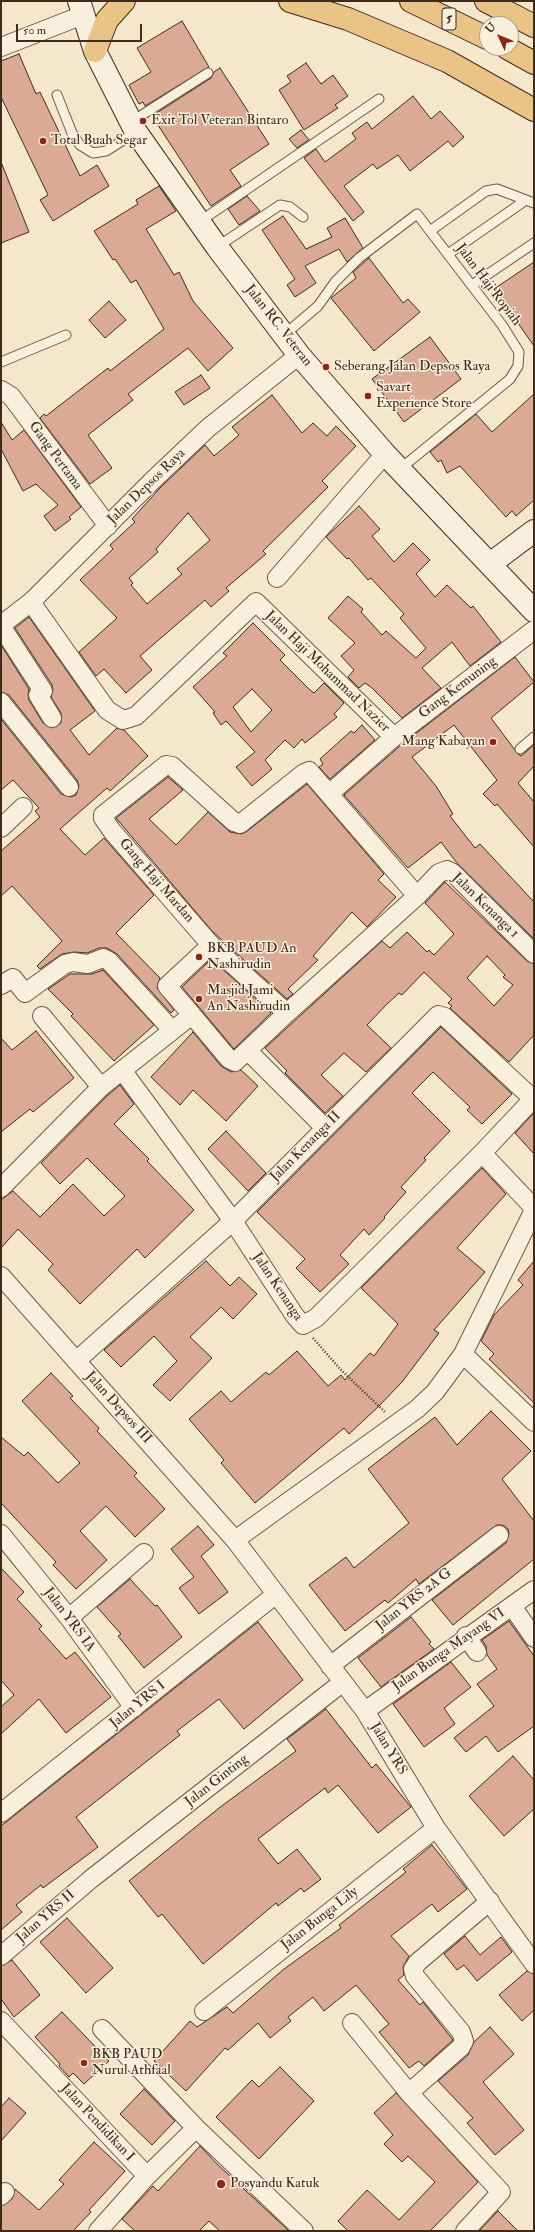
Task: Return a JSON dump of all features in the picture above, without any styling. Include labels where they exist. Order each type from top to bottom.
[{"type":"highway","points":[[95,51],[107,20],[124,1]]},
{"type":"highway","points":[[290,1],[348,19],[447,61],[534,110]]},
{"type":"highway","name":"5","points":[[411,1],[479,34]]},
{"type":"highway","points":[[486,1],[534,26]]},
{"type":"highway","points":[[519,55],[534,63]]},
{"type":"main road","name":"Jalan RC. Veteran","points":[[81,8],[95,51],[134,127],[217,247],[299,354],[393,461],[534,610]]},
{"type":"main road","points":[[490,564],[534,531]]},
{"type":"street","points":[[1,47],[81,8]]},
{"type":"street","name":"Jalan Depsos Raya","points":[[1,625],[31,602],[208,428],[299,354]]},
{"type":"street","name":"Gang Pertama","points":[[1,390],[11,396],[108,526]]},
{"type":"street","points":[[277,578],[393,461]]},
{"type":"street","name":"Jalan Haji Mohammad Nazier","points":[[31,602],[108,710],[123,720],[136,716],[256,602],[394,737]]},
{"type":"street","points":[[1,625],[43,691],[38,695],[52,718]]},
{"type":"street","name":"Gang Kemuning","points":[[329,794],[394,737],[534,630]]},
{"type":"street","points":[[1,702],[69,787]]},
{"type":"street","name":"Gang Haji Mardan","points":[[287,1013],[211,945],[112,831],[102,816],[166,765],[172,766],[238,824],[245,821],[308,771],[329,794]]},
{"type":"street","points":[[211,945],[167,986],[231,1060],[236,1061],[417,896],[329,794]]},
{"type":"street","points":[[1,827],[23,807]]},
{"type":"street","name":"Jalan Kenanga 1","points":[[417,896],[439,873],[445,870],[451,871],[534,954]]},
{"type":"street","points":[[1,985],[13,978],[25,993],[65,964],[73,962],[88,964],[103,958],[109,961],[172,1030]]},
{"type":"street","points":[[1,1188],[101,1087],[192,1014]]},
{"type":"street","name":"Jalan Kenanga II","points":[[76,1362],[233,1221],[440,1014],[534,1099]]},
{"type":"street","points":[[42,1016],[101,1087]]},
{"type":"street","points":[[248,1051],[325,1128]]},
{"type":"street","name":"Jalan Kenanga","points":[[122,1070],[233,1221],[295,1316],[303,1325],[316,1318],[482,1153],[534,1099]]},
{"type":"street","points":[[235,1540],[397,1423],[435,1392],[463,1354],[534,1209],[482,1153]]},
{"type":"street","name":"Jalan Depsos III","points":[[1,1276],[235,1540]]},
{"type":"street","points":[[463,1354],[534,1422]]},
{"type":"street","name":"Jalan YRS IA","points":[[1,1534],[69,1618],[134,1708]]},
{"type":"street","name":"Jalan YRS 2A G","points":[[330,1666],[499,1535]]},
{"type":"street","name":"Jalan YRS","points":[[235,1540],[275,1595],[365,1710],[436,1828],[534,1964]]},
{"type":"street","points":[[69,1618],[144,1553]]},
{"type":"street","name":"Jalan Bunga Mayang VI","points":[[365,1710],[466,1636],[534,1590]]},
{"type":"street","name":"Jalan YRS I","points":[[1,1813],[275,1595]]},
{"type":"street","points":[[512,1606],[534,1638]]},
{"type":"street","points":[[466,1636],[477,1652]]},
{"type":"street","name":"Jalan Ginting","points":[[91,1879],[343,1682]]},
{"type":"street","name":"Jalan Bunga Lily","points":[[204,2011],[436,1828]]},
{"type":"street","name":"Jalan YRS II","points":[[1,1956],[91,1879]]},
{"type":"street","points":[[409,2093],[460,2047],[464,2041],[461,2032],[415,1976],[413,1969],[418,1962],[490,1901]]},
{"type":"street","points":[[352,2023],[409,2093],[501,2192],[465,2231]]},
{"type":"street","name":"Jalan Pendidikan I","points":[[3,2026],[147,2176]]},
{"type":"street","points":[[102,2029],[196,2128],[304,2231]]},
{"type":"street","points":[[102,2230],[147,2176],[196,2128]]},
{"type":"lane","points":[[57,95],[72,133],[80,145],[93,153],[106,151],[134,127],[208,73]]},
{"type":"lane","points":[[199,222],[379,99]]},
{"type":"lane","points":[[430,231],[486,191],[497,189],[530,202]]},
{"type":"lane","points":[[448,254],[530,202]]},
{"type":"lane","points":[[217,247],[280,205],[290,206],[302,217]]},
{"type":"lane","name":"Jalan Haji Ropiah","points":[[284,335],[310,314],[324,299],[335,282],[359,258],[417,214],[502,325],[519,352],[518,366],[510,379],[393,461]]},
{"type":"lane","points":[[472,285],[534,243]]},
{"type":"lane","points":[[1,362],[66,335]]},
{"type":"lane","points":[[520,749],[534,737]]},
{"type":"path","points":[[303,1325],[340,1369],[397,1423]]},
{"type":"building","points":[[182,21],[209,67],[145,106],[143,102],[139,104],[129,85],[151,72],[137,48]]},
{"type":"building","points":[[19,54],[36,94],[40,92],[80,176],[97,165],[109,186],[53,221],[40,200],[48,195],[1,97],[1,61]]},
{"type":"building","points":[[306,63],[321,84],[333,75],[348,96],[335,105],[338,108],[304,130],[279,90],[291,82],[287,76]]},
{"type":"building","points":[[220,68],[269,144],[230,170],[241,186],[211,206],[152,116],[211,78],[214,72]]},
{"type":"building","points":[[413,96],[431,119],[440,111],[464,137],[453,147],[448,141],[410,171],[398,155],[377,169],[373,164],[344,186],[364,212],[353,221],[304,158],[316,149],[325,162],[356,139],[352,133],[367,122],[372,129]]},
{"type":"building","points":[[301,130],[309,140],[297,148],[289,139]]},
{"type":"building","points":[[1,162],[29,232],[1,243]]},
{"type":"building","points":[[159,186],[176,211],[146,229],[174,275],[179,272],[193,301],[233,348],[208,371],[188,348],[128,394],[133,400],[88,435],[112,468],[90,484],[40,418],[44,414],[46,416],[108,368],[110,371],[164,329],[136,280],[131,283],[115,259],[113,260],[94,231],[138,204],[136,200]]},
{"type":"building","points":[[247,196],[260,211],[239,225],[228,209]]},
{"type":"building","points":[[283,216],[306,249],[332,237],[327,228],[345,218],[363,248],[347,262],[339,249],[305,266],[316,283],[295,297],[287,285],[295,279],[262,230]]},
{"type":"building","points":[[369,258],[403,303],[408,299],[420,312],[374,351],[331,298],[356,278],[353,272]]},
{"type":"building","points":[[534,262],[534,346],[494,289]]},
{"type":"building","points":[[109,301],[126,320],[105,338],[89,320]]},
{"type":"building","points":[[430,337],[461,379],[404,422],[372,379]]},
{"type":"building","points":[[201,375],[210,388],[184,405],[175,392]]},
{"type":"building","points":[[534,394],[534,500],[516,516],[512,511],[506,517],[460,466],[447,473],[441,460],[438,462],[430,452],[476,414],[492,432]]},
{"type":"building","points":[[272,395],[302,433],[313,423],[327,436],[336,426],[356,446],[322,481],[328,487],[263,551],[266,554],[226,588],[229,591],[211,607],[205,600],[140,656],[152,670],[126,693],[104,669],[96,676],[79,652],[117,618],[80,580],[113,549],[110,545],[135,522],[132,519],[160,488],[205,445],[214,456],[239,435],[232,427]],"holes":[[[188,513],[210,540],[177,569],[182,574],[147,604],[131,585],[133,583],[129,578],[158,552],[156,549]]]},
{"type":"building","points":[[1,422],[12,440],[24,430],[81,507],[69,517],[71,519],[55,531],[44,516],[58,505],[36,484],[23,491],[1,449]]},
{"type":"building","points":[[359,506],[380,529],[372,536],[394,562],[413,543],[430,560],[416,574],[435,597],[447,585],[471,608],[473,606],[501,642],[470,666],[452,642],[422,668],[441,688],[402,718],[371,687],[365,683],[359,688],[348,677],[354,670],[341,656],[355,643],[328,618],[348,596],[363,609],[361,612],[382,635],[386,631],[416,658],[426,648],[400,618],[404,614],[371,578],[368,580],[349,558],[347,559],[326,537]]},
{"type":"building","points":[[29,617],[95,711],[70,730],[89,755],[117,728],[124,730],[148,756],[110,791],[107,788],[60,829],[85,855],[104,838],[154,895],[116,933],[160,978],[157,988],[174,1010],[171,1013],[117,954],[107,948],[99,948],[87,953],[74,952],[62,954],[40,969],[37,966],[62,941],[12,886],[1,896],[1,851],[40,817],[35,811],[39,808],[13,780],[1,790],[1,719],[61,794],[71,797],[76,795],[79,786],[77,780],[9,695],[1,692],[1,645],[29,689],[29,700],[43,723],[53,728],[61,723],[61,713],[51,697],[53,690],[52,685],[15,628]]},
{"type":"building","points":[[253,623],[285,655],[280,660],[310,690],[314,693],[324,683],[344,703],[334,714],[337,717],[305,743],[302,739],[294,748],[285,740],[265,760],[272,769],[252,786],[236,767],[255,752],[226,721],[221,725],[213,713],[215,712],[193,687],[227,656],[223,653]],"holes":[[[252,689],[272,710],[251,732],[233,707]]]},
{"type":"building","points":[[515,657],[534,682],[491,718],[521,756],[534,745],[534,766],[518,783],[534,802],[534,847],[497,804],[495,806],[483,794],[497,780],[454,725],[412,757],[436,786],[453,814],[450,816],[475,848],[480,844],[534,902],[534,939],[457,863],[441,842],[408,868],[344,795],[401,745]]},
{"type":"building","points":[[362,725],[375,740],[330,779],[319,767],[323,764],[320,759],[351,731],[354,733]]},
{"type":"building","points":[[168,777],[183,790],[149,819],[176,845],[208,812],[230,832],[241,834],[246,832],[307,784],[384,874],[378,880],[396,897],[367,927],[352,912],[313,956],[318,960],[288,989],[293,994],[287,999],[212,931],[116,818]]},
{"type":"building","points":[[445,882],[527,961],[534,964],[534,1035],[509,1062],[450,1008],[452,1006],[448,1003],[452,999],[424,972],[402,995],[399,993],[367,1025],[391,1048],[366,1072],[344,1053],[321,1075],[343,1096],[325,1113],[285,1073],[287,1071],[265,1048],[382,941],[390,948],[407,932],[427,952],[429,950],[434,955],[454,934],[425,903]],"holes":[[[487,956],[505,975],[503,977],[513,985],[494,1006],[467,978]]]},
{"type":"building","points":[[208,962],[213,969],[218,965],[271,1013],[234,1049],[182,987]]},
{"type":"building","points":[[103,970],[154,1025],[114,1061],[71,1016],[73,1014],[48,989],[70,974],[92,974]]},
{"type":"building","points":[[441,1027],[512,1094],[482,1124],[467,1110],[470,1107],[433,1072],[412,1093],[450,1131],[424,1158],[426,1160],[401,1187],[406,1192],[384,1217],[385,1218],[369,1235],[364,1229],[340,1255],[349,1264],[320,1292],[296,1268],[305,1259],[257,1212]]},
{"type":"building","points":[[36,1031],[74,1078],[33,1112],[30,1109],[1,1132],[1,1038],[12,1050]]},
{"type":"building","points":[[193,1032],[221,1066],[231,1072],[241,1070],[258,1086],[226,1121],[193,1090],[180,1105],[151,1077]]},
{"type":"building","points":[[120,1085],[134,1104],[114,1124],[149,1159],[147,1161],[194,1210],[145,1258],[137,1249],[80,1304],[48,1270],[53,1264],[18,1229],[1,1248],[1,1200],[13,1191],[40,1217],[73,1184],[104,1216],[125,1196],[87,1158],[60,1184],[41,1163],[108,1095]]},
{"type":"building","points":[[534,1113],[534,1154],[515,1133]]},
{"type":"building","points":[[226,1131],[266,1173],[248,1191],[208,1149]]},
{"type":"building","points":[[482,1168],[506,1194],[457,1248],[485,1272],[434,1330],[439,1333],[402,1382],[379,1406],[349,1434],[344,1428],[255,1503],[221,1463],[224,1460],[189,1419],[221,1391],[231,1402],[266,1372],[269,1375],[297,1351],[328,1386],[341,1375],[345,1380],[370,1353],[374,1356],[398,1324],[361,1288]]},
{"type":"building","points":[[206,1261],[230,1286],[239,1277],[257,1294],[233,1319],[221,1307],[190,1337],[212,1358],[170,1401],[153,1385],[177,1361],[154,1336],[121,1367],[104,1350]]},
{"type":"building","points":[[534,1261],[534,1403],[489,1359],[494,1354],[481,1341],[494,1315],[523,1285],[518,1280]]},
{"type":"building","points":[[51,1373],[73,1396],[70,1398],[99,1428],[97,1431],[137,1473],[134,1476],[165,1509],[135,1537],[106,1506],[80,1531],[107,1560],[76,1589],[53,1565],[56,1562],[1,1503],[1,1437],[24,1456],[28,1452],[58,1483],[80,1463],[22,1401]]},
{"type":"building","points":[[491,1411],[531,1451],[502,1479],[534,1521],[534,1559],[453,1625],[432,1600],[506,1543],[509,1534],[508,1529],[503,1525],[497,1525],[419,1584],[416,1579],[388,1603],[385,1600],[345,1631],[309,1585],[346,1557],[354,1568],[409,1523],[368,1469],[435,1417],[457,1445]]},
{"type":"building","points":[[198,1526],[214,1545],[201,1556],[228,1592],[199,1614],[179,1588],[194,1577],[171,1549]]},
{"type":"building","points":[[1,1568],[24,1592],[17,1599],[42,1626],[39,1629],[66,1659],[75,1652],[111,1697],[66,1733],[39,1699],[1,1734],[1,1707],[14,1695],[1,1680]]},
{"type":"building","points":[[130,1579],[155,1606],[157,1605],[182,1637],[144,1668],[118,1636],[121,1634],[97,1607]]},
{"type":"building","points":[[411,1617],[431,1642],[429,1644],[434,1649],[381,1687],[358,1658]]},
{"type":"building","points":[[509,1621],[534,1656],[534,1726],[498,1752],[486,1736],[466,1752],[454,1738],[494,1706],[477,1684],[497,1669],[487,1655],[486,1646],[482,1640]]},
{"type":"building","points":[[258,1622],[303,1680],[244,1729],[219,1699],[177,1731],[180,1735],[76,1817],[98,1847],[43,1888],[41,1885],[16,1905],[22,1912],[1,1930],[1,1826]]},
{"type":"building","points":[[451,1662],[471,1687],[444,1708],[455,1724],[424,1747],[393,1704]]},
{"type":"building","points":[[326,1709],[372,1768],[376,1764],[411,1807],[378,1833],[338,1785],[328,1793],[325,1788],[258,1839],[278,1864],[297,1849],[321,1879],[304,1892],[301,1888],[278,1906],[276,1903],[203,1964],[162,1914],[158,1917],[129,1881],[219,1808],[296,1751],[287,1739]]},
{"type":"building","points":[[513,1756],[534,1780],[534,1809],[504,1836],[469,1796]]},
{"type":"building","points":[[432,1845],[467,1889],[438,1912],[432,1904],[391,1936],[409,1956],[403,1967],[404,1975],[398,1980],[420,2005],[423,2002],[453,2040],[424,2066],[419,2061],[409,2068],[379,2032],[389,2024],[356,1985],[324,2011],[313,1997],[288,2017],[291,2021],[270,2038],[258,2023],[228,2050],[225,2048],[186,2091],[154,2061],[190,2021],[197,2027],[227,2007],[233,2013],[284,1969],[341,1928],[339,1925],[406,1872],[403,1869]]},
{"type":"building","points":[[67,1918],[113,1968],[86,1993],[40,1942]]},
{"type":"building","points":[[465,1936],[480,1955],[501,1937],[512,1952],[477,1981],[464,1965],[457,1970],[444,1954]]},
{"type":"building","points":[[12,1960],[40,1995],[14,2017],[1,1999],[1,1966]]},
{"type":"building","points":[[527,1971],[534,1974],[534,2010],[522,2021],[499,1995]]},
{"type":"building","points":[[62,2012],[109,2061],[84,2084],[73,2073],[69,2077],[59,2066],[60,2064],[35,2037]]},
{"type":"building","points":[[490,2027],[514,2054],[483,2082],[524,2130],[495,2155],[467,2123],[473,2118],[438,2081],[468,2055],[474,2042]]},
{"type":"building","points":[[280,2067],[314,2101],[259,2159],[216,2117],[252,2080],[259,2087]]},
{"type":"building","points":[[144,2089],[175,2121],[152,2145],[120,2114]]},
{"type":"building","points":[[396,2093],[478,2182],[430,2231],[348,2231],[338,2221],[367,2190],[399,2220],[435,2182],[408,2156],[402,2162],[384,2144],[393,2135],[374,2113]]},
{"type":"building","points":[[9,2098],[26,2113],[1,2141],[1,2107]]},
{"type":"building","points":[[94,2142],[125,2171],[89,2210],[91,2212],[73,2231],[1,2231],[1,2206],[12,2199],[15,2189],[39,2210],[64,2184],[59,2180]]},
{"type":"building","points":[[200,2146],[217,2164],[289,2231],[220,2231],[209,2221],[199,2231],[135,2231],[122,2219],[153,2186],[158,2191]]},
{"type":"building","points":[[498,2211],[518,2231],[479,2231]]},
{"type":"place","name":"Exit Tol Veteran Bintaro","points":[[143,121]]},
{"type":"place","name":"Total Buah Segar","points":[[43,141]]},
{"type":"place","name":"Seberang Jalan Depsos Raya","points":[[326,367]]},
{"type":"place","name":"Savart Experience Store","points":[[368,396]]},
{"type":"place","name":"Mang Kabayan","points":[[493,742]]},
{"type":"place","name":"BKB PAUD An Nashirudin","points":[[199,957]]},
{"type":"place","name":"Masjid Jami An Nashirudin","points":[[199,999]]},
{"type":"place","name":"BKB PAUD Nurul Athfaal","points":[[84,2063]]},
{"type":"place","name":"Posyandu Katuk","points":[[221,2184]]}]
